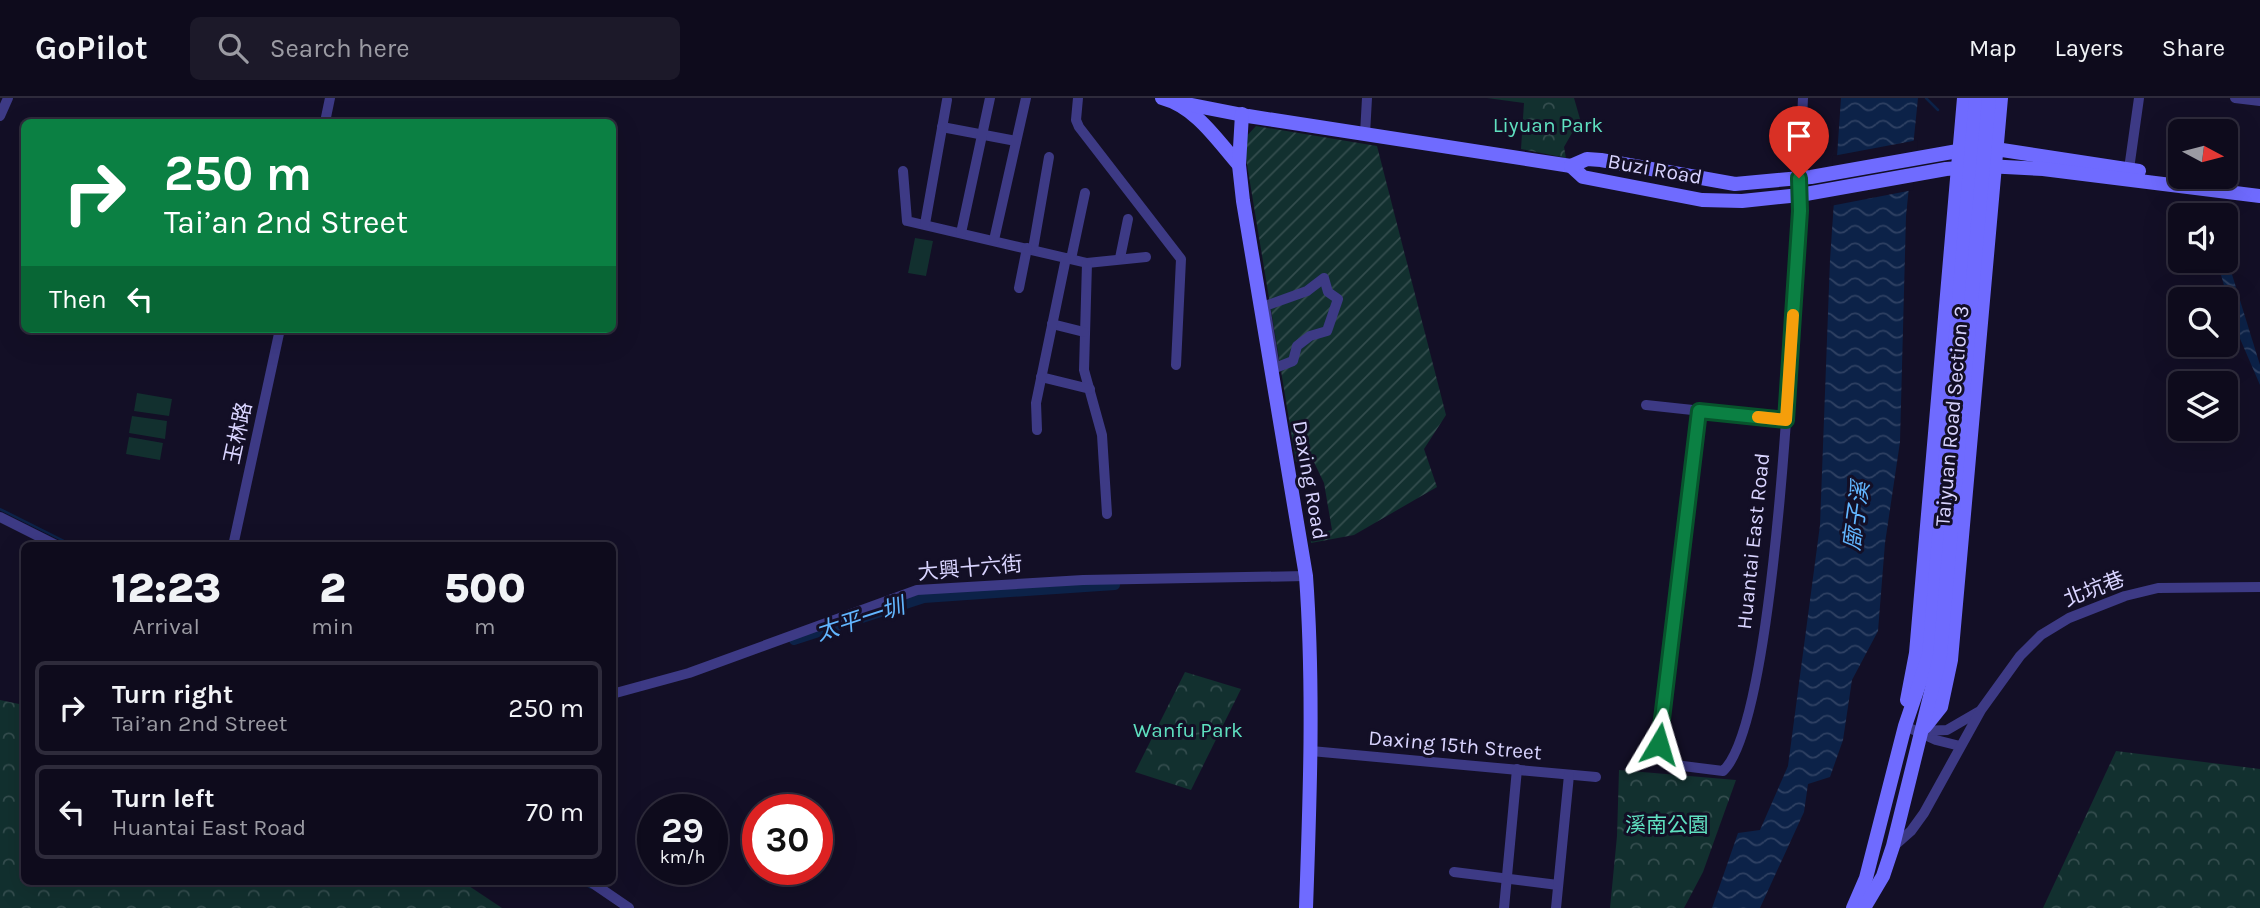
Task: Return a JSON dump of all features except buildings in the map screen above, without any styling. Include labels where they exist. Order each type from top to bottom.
[{"type":"main road","name":"Taiyuan Road Section 3","points":[[1964,98],[1979,149]]},
{"type":"main road","name":"Taiyuan Road Section 3","points":[[1976,98],[1979,149]]},
{"type":"main road","name":"Taiyuan Road Section 3","points":[[1864,908],[1883,876],[1922,731],[1941,707],[1951,660],[1972,167],[1979,149],[1989,98]]},
{"type":"main road","name":"Taiyuan Road Section 3","points":[[1853,908],[1866,878],[1905,726],[1929,655],[1972,167],[2001,98]]},
{"type":"main road","points":[[1169,100],[1571,166]]},
{"type":"main road","points":[[1169,100],[1192,113],[1239,165]]},
{"type":"main road","name":"Daxing Road","points":[[1242,114],[1239,165],[1306,576],[1310,634],[1311,751],[1306,908]]},
{"type":"main road","points":[[1979,149],[2260,196]]},
{"type":"main road","name":"Buzi Road","points":[[1972,167],[1805,195],[1742,201],[1702,200],[1583,177],[1571,166],[1587,159],[1601,160],[1735,184],[1805,178],[1979,149]]},
{"type":"main road","points":[[1972,167],[2168,176]]},
{"type":"main road","points":[[2238,184],[2260,187]]},
{"type":"street","points":[[0,116],[8,98]]},
{"type":"street","points":[[326,119],[330,98]]},
{"type":"street","points":[[961,233],[990,98]]},
{"type":"street","points":[[994,240],[1026,98]]},
{"type":"street","points":[[1078,98],[1076,120],[1079,127],[1181,259],[1176,365]]},
{"type":"street","points":[[1365,134],[1367,98]]},
{"type":"street","name":"Huantai East Road","points":[[1699,411],[1659,744],[1661,761],[1692,769],[1723,771],[1732,763],[1739,745],[1755,686],[1786,420],[1805,195],[1804,98]]},
{"type":"street","points":[[2128,175],[2139,98]]},
{"type":"street","points":[[2235,98],[2260,101]]},
{"type":"street","points":[[925,224],[947,100]]},
{"type":"street","points":[[942,127],[1016,141]]},
{"type":"street","points":[[1019,288],[1049,158]]},
{"type":"street","points":[[903,171],[907,221],[1087,263],[1146,257]]},
{"type":"street","points":[[1037,430],[1036,403],[1041,377],[1085,194]]},
{"type":"street","points":[[1120,258],[1128,219]]},
{"type":"street","points":[[1087,263],[1084,370],[1102,435],[1107,514]]},
{"type":"street","points":[[1324,278],[1328,292],[1338,299],[1326,331],[1310,336],[1297,346],[1293,361],[1275,368],[1265,306],[1307,291],[1324,278]]},
{"type":"street","points":[[1052,324],[1084,332]]},
{"type":"street","name":"玉林路","points":[[234,542],[279,333]]},
{"type":"street","points":[[1041,377],[1090,388]]},
{"type":"street","points":[[1646,405],[1786,420]]},
{"type":"street","points":[[0,517],[50,542]]},
{"type":"street","name":"大興十六街","points":[[616,693],[690,673],[917,590],[1083,580],[1306,576]]},
{"type":"street","name":"北坑巷","points":[[1893,846],[1911,831],[1924,813],[1981,710],[2020,656],[2041,635],[2069,618],[2125,596],[2158,588],[2260,587]]},
{"type":"street","points":[[1922,731],[1947,730],[1981,710]]},
{"type":"street","points":[[1905,726],[1922,731],[1936,740],[1960,746]]},
{"type":"street","name":"Daxing 15th Street","points":[[1311,751],[1596,777]]},
{"type":"street","points":[[1504,908],[1517,769]]},
{"type":"street","points":[[1556,908],[1569,775]]},
{"type":"street","points":[[1454,872],[1558,885]]},
{"type":"street","points":[[595,885],[629,908]]},
{"type":"green space","name":"Liyuan Park","points":[[1487,98],[1574,98],[1580,119],[1564,147],[1566,158],[1521,149],[1524,103]]},
{"type":"green space","points":[[1256,126],[1377,146],[1446,415],[1424,449],[1437,487],[1354,535],[1311,543],[1310,535],[1332,530],[1324,483],[1313,460],[1296,462],[1243,140]]},
{"type":"green space","points":[[915,238],[933,241],[926,276],[908,273]]},
{"type":"green space","points":[[137,393],[172,399],[169,416],[134,411]]},
{"type":"green space","points":[[132,416],[167,421],[165,439],[129,433]]},
{"type":"green space","points":[[129,437],[163,443],[160,460],[126,454]]},
{"type":"green space","name":"Wanfu Park","points":[[1185,672],[1241,689],[1191,790],[1135,772]]},
{"type":"green space","points":[[0,700],[21,704],[21,885],[468,885],[502,908],[0,908]]},
{"type":"green space","points":[[2116,751],[2260,769],[2260,908],[2043,908]]},
{"type":"green space","name":"溪南公園","points":[[1619,770],[1736,780],[1703,872],[1684,908],[1610,908],[1617,836]]},
{"type":"water","name":"廍子溪","points":[[1841,98],[1918,98],[1906,216],[1900,442],[1885,543],[1878,631],[1852,680],[1843,740],[1830,777],[1808,784],[1804,812],[1760,908],[1712,908],[1738,833],[1760,830],[1788,766],[1820,525],[1830,260]]},
{"type":"water","points":[[2220,273],[2232,273],[2236,287],[2224,287]]},
{"type":"water","points":[[2238,294],[2260,365],[2260,385],[2238,334]]},
{"type":"pier","points":[[1918,140],[1913,190],[1830,206],[1833,156]]},
{"type":"waterway","points":[[1926,98],[1938,110]]},
{"type":"waterway","points":[[0,509],[66,542]]},
{"type":"waterway","name":"太平一圳","points":[[794,640],[924,598],[1115,585]]},
{"type":"waterway","points":[[586,885],[591,888]]},
{"type":"slow traffic","points":[[1758,417],[1786,420],[1793,315]]},
{"type":"route","points":[[1659,744],[1699,411],[1786,420],[1800,211],[1799,178]]}]
